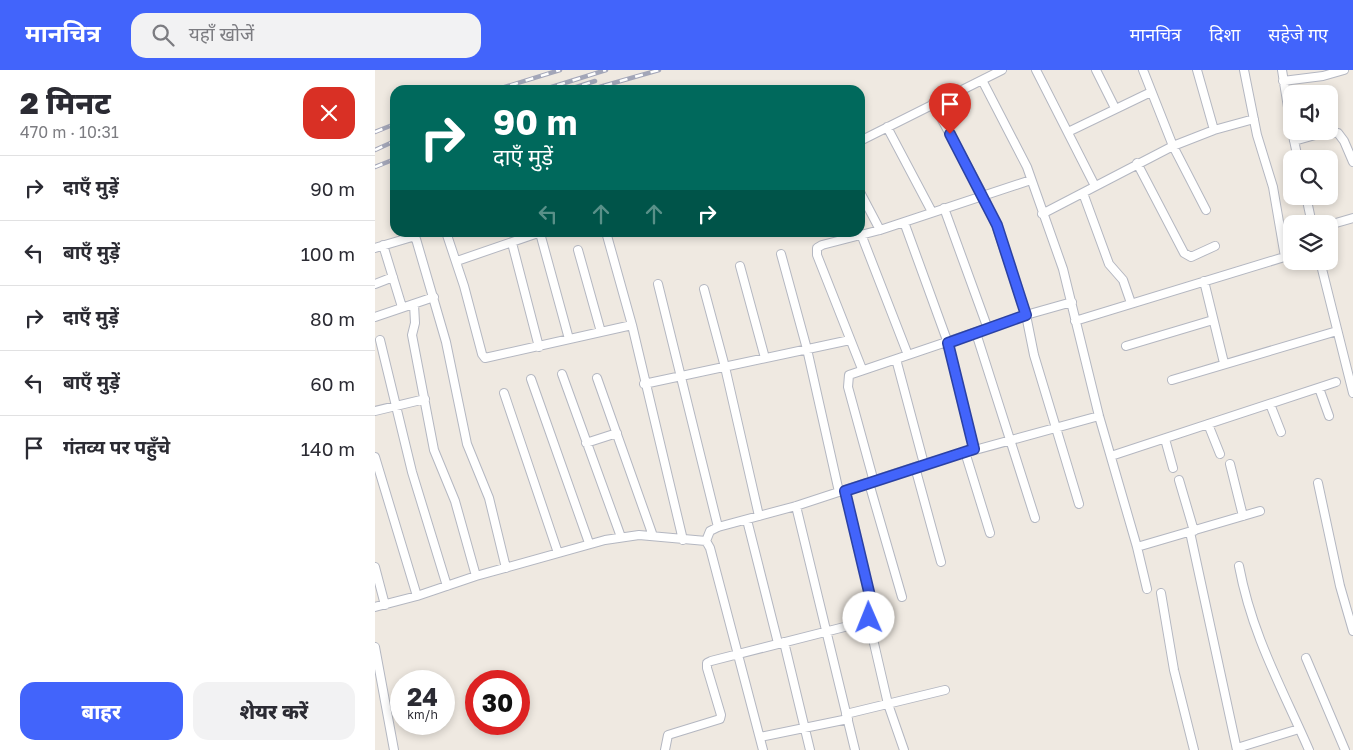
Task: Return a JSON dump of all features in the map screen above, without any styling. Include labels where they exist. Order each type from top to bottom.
[{"type":"street","points":[[865,138],[1002,70]]},
{"type":"street","points":[[1036,70],[1095,186]]},
{"type":"street","points":[[1096,70],[1115,108]]},
{"type":"street","points":[[1143,70],[1173,146],[1206,210]]},
{"type":"street","points":[[1197,70],[1214,130]]},
{"type":"street","points":[[1244,70],[1254,119],[1273,187],[1283,233]]},
{"type":"street","points":[[1282,70],[1284,85]]},
{"type":"street","points":[[1283,81],[1323,76],[1344,70]]},
{"type":"street","points":[[982,80],[1019,152],[1031,180],[1072,302],[1099,416],[1137,547],[1147,590]]},
{"type":"street","points":[[1068,132],[1151,92]]},
{"type":"street","points":[[933,103],[983,195],[997,225],[1026,315],[1055,428],[1079,504]]},
{"type":"street","points":[[1043,214],[1137,163],[1173,146],[1214,130],[1254,119]]},
{"type":"street","points":[[887,127],[932,212]]},
{"type":"street","points":[[1296,150],[1294,141],[1326,132],[1338,133],[1344,141],[1353,162]]},
{"type":"street","points":[[1137,163],[1184,253],[1191,257],[1215,246]]},
{"type":"street","points":[[865,233],[880,230],[1031,180]]},
{"type":"street","points":[[1083,193],[1109,264],[1123,280],[1131,303]]},
{"type":"street","points":[[865,202],[880,230]]},
{"type":"street","points":[[944,208],[988,329]]},
{"type":"street","points":[[1338,222],[1353,218]]},
{"type":"street","points":[[904,222],[948,343],[974,449]]},
{"type":"street","points":[[375,248],[405,237]]},
{"type":"street","points":[[413,237],[434,297],[467,444],[489,498],[506,568]]},
{"type":"street","points":[[449,237],[482,354],[489,358],[632,324]]},
{"type":"street","points":[[457,261],[529,237]]},
{"type":"street","points":[[542,237],[569,339]]},
{"type":"street","points":[[607,237],[632,324],[644,384],[683,540]]},
{"type":"street","points":[[850,237],[822,245],[817,248],[817,255],[862,369]]},
{"type":"street","points":[[862,237],[908,355]]},
{"type":"street","points":[[512,243],[539,346]]},
{"type":"street","points":[[383,245],[402,308]]},
{"type":"street","points":[[578,250],[601,332]]},
{"type":"street","points":[[781,254],[870,596],[871,612],[867,622]]},
{"type":"street","points":[[1075,321],[1283,258]]},
{"type":"street","points":[[741,266],[765,358]]},
{"type":"street","points":[[1322,270],[1353,393]]},
{"type":"street","points":[[375,284],[393,277]]},
{"type":"street","points":[[1203,282],[1224,363]]},
{"type":"street","points":[[659,284],[718,527]]},
{"type":"street","points":[[704,289],[725,367],[759,516]]},
{"type":"street","points":[[375,317],[434,297]]},
{"type":"street","points":[[903,597],[847,379],[853,371],[948,343],[1026,315],[1072,302]]},
{"type":"street","points":[[414,304],[415,323],[412,335],[434,450],[455,501],[476,576]]},
{"type":"street","points":[[1126,346],[1213,320]]},
{"type":"street","points":[[1171,380],[1337,331]]},
{"type":"street","points":[[976,333],[1035,518]]},
{"type":"street","points":[[380,340],[412,472],[447,586]]},
{"type":"street","points":[[644,384],[850,340]]},
{"type":"street","points":[[896,359],[924,464]]},
{"type":"street","points":[[562,374],[621,537]]},
{"type":"street","points":[[597,378],[653,536]]},
{"type":"street","points":[[531,379],[589,543]]},
{"type":"street","points":[[1111,456],[1336,382]]},
{"type":"street","points":[[1319,388],[1329,416]]},
{"type":"street","points":[[504,393],[558,553]]},
{"type":"street","points":[[375,411],[425,399]]},
{"type":"street","points":[[1270,404],[1281,432]]},
{"type":"street","points":[[706,541],[710,531],[718,527],[842,492],[974,449],[1099,416]]},
{"type":"street","points":[[1209,424],[1220,454]]},
{"type":"street","points":[[586,443],[617,433]]},
{"type":"street","points":[[1165,439],[1173,468]]},
{"type":"street","points":[[965,452],[989,532]]},
{"type":"street","points":[[375,457],[417,596]]},
{"type":"street","points":[[1231,464],[1243,516]]},
{"type":"street","points":[[915,467],[941,562]]},
{"type":"street","points":[[1179,480],[1192,531],[1237,749],[1299,729]]},
{"type":"street","points":[[1318,483],[1339,586],[1353,631]]},
{"type":"street","points":[[796,506],[855,750]]},
{"type":"street","points":[[1137,547],[1260,511]]},
{"type":"street","points":[[747,520],[810,750]]},
{"type":"street","points":[[375,607],[589,543],[621,537],[653,536],[706,541]]},
{"type":"street","points":[[706,541],[710,548],[763,750]]},
{"type":"street","points":[[1239,566],[1255,630],[1309,750]]},
{"type":"street","points":[[375,567],[385,605]]},
{"type":"street","points":[[1161,594],[1173,670],[1194,750]]},
{"type":"street","points":[[665,750],[668,735],[675,731],[717,722],[720,719],[721,714],[707,663],[867,622]]},
{"type":"street","points":[[867,622],[870,626],[888,704],[904,750]]},
{"type":"street","points":[[375,647],[378,679],[394,750]]},
{"type":"street","points":[[1306,658],[1345,750]]},
{"type":"street","points":[[760,737],[805,728],[945,690]]},
{"type":"railway","points":[[511,85],[560,70]]},
{"type":"railway","points":[[558,85],[606,70]]},
{"type":"railway","points":[[606,85],[659,70]]},
{"type":"railway","points":[[583,85],[595,81]]},
{"type":"railway","points":[[375,132],[390,126]]},
{"type":"railway","points":[[375,150],[390,143]]},
{"type":"railway","points":[[375,167],[390,161]]},
{"type":"route","points":[[869,618],[871,612],[870,596],[845,491],[974,449],[948,343],[1026,315],[997,225],[950,134]]}]
